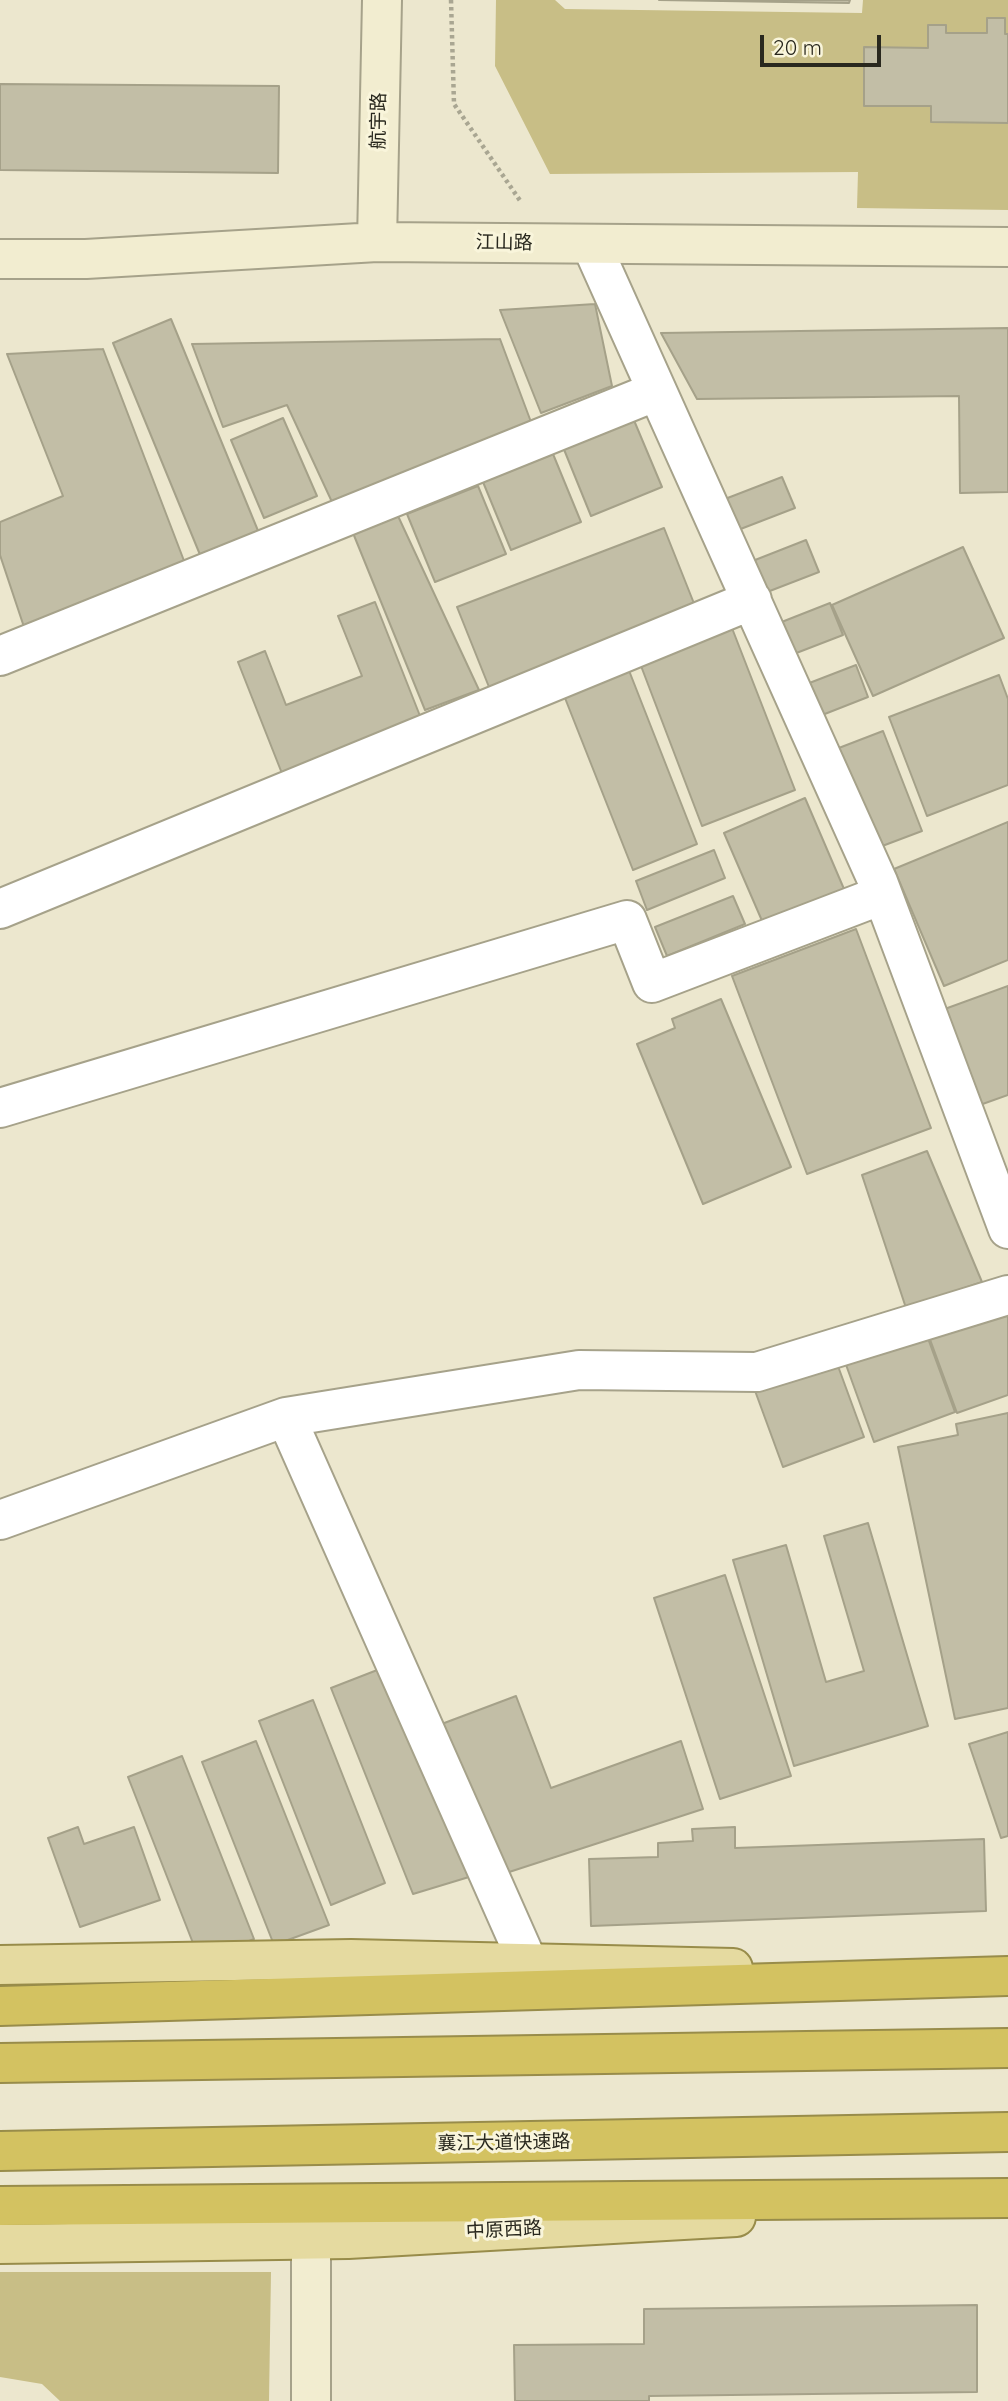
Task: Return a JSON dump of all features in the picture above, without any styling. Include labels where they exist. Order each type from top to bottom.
[{"type":"highway","points":[[0,2006],[1008,1975]]},
{"type":"highway","points":[[0,2063],[1008,2048]]},
{"type":"highway","name":"襄江大道快速路","points":[[0,2151],[1008,2132]]},
{"type":"highway","points":[[0,2206],[1008,2199]]},
{"type":"main road","points":[[0,1965],[351,1959],[1008,1975]]},
{"type":"main road","name":"中原西路","points":[[0,2244],[311,2240],[1008,2199]]},
{"type":"street","name":"航宇路","points":[[377,242],[382,0]]},
{"type":"street","name":"江山路","points":[[0,259],[86,259],[377,242],[1008,247]]},
{"type":"street","points":[[591,244],[882,895],[1008,1229]]},
{"type":"street","points":[[0,656],[657,391]]},
{"type":"street","points":[[0,909],[752,600]]},
{"type":"street","points":[[0,1108],[626,920],[652,983],[882,895]]},
{"type":"street","points":[[0,1520],[286,1417],[579,1370],[757,1373],[1008,1295]]},
{"type":"street","points":[[286,1417],[528,1964]]},
{"type":"street","points":[[311,2240],[311,2401]]},
{"type":"path","points":[[451,0],[454,104],[549,244]]},
{"type":"shaded area","points":[[496,0],[555,0],[565,9],[862,13],[863,0],[1008,0],[1008,210],[857,208],[858,172],[550,174],[495,66]]},
{"type":"shaded area","points":[[0,2272],[271,2272],[269,2401],[60,2401],[42,2384],[0,2377]]},
{"type":"building","points":[[659,0],[850,0],[849,3]]},
{"type":"building","points":[[987,18],[1005,18],[1005,34],[1008,34],[1008,123],[931,122],[931,106],[864,106],[864,47],[928,48],[928,25],[946,25],[946,33],[987,33]]},
{"type":"building","points":[[0,84],[279,86],[278,173],[0,170]]},
{"type":"building","points":[[595,304],[612,386],[541,413],[500,310]]},
{"type":"building","points":[[171,319],[261,538],[203,562],[113,343]]},
{"type":"building","points":[[1008,328],[1008,492],[960,493],[959,396],[697,399],[661,333]]},
{"type":"building","points":[[500,339],[531,422],[332,502],[287,405],[223,427],[192,344]]},
{"type":"building","points":[[103,349],[186,566],[25,630],[0,555],[0,522],[63,496],[7,354]]},
{"type":"building","points":[[283,418],[317,496],[264,518],[231,440]]},
{"type":"building","points":[[633,418],[662,487],[591,516],[563,447]]},
{"type":"building","points":[[553,454],[581,522],[511,550],[483,482]]},
{"type":"building","points":[[782,477],[795,508],[738,530],[725,499]]},
{"type":"building","points":[[478,486],[506,554],[435,582],[407,514]]},
{"type":"building","points":[[398,516],[479,690],[425,710],[353,533]]},
{"type":"building","points":[[664,528],[697,611],[491,692],[457,607]]},
{"type":"building","points":[[806,540],[819,572],[762,594],[750,562]]},
{"type":"building","points":[[963,547],[1004,638],[873,696],[832,605]]},
{"type":"building","points":[[375,602],[422,721],[283,776],[238,662],[265,651],[286,705],[362,676],[338,616]]},
{"type":"building","points":[[830,603],[843,635],[786,657],[774,625]]},
{"type":"building","points":[[730,623],[795,790],[702,826],[638,658]]},
{"type":"building","points":[[856,665],[868,697],[812,719],[799,687]]},
{"type":"building","points":[[628,668],[697,844],[633,870],[563,693]]},
{"type":"building","points":[[999,675],[1008,699],[1008,785],[927,816],[889,717]]},
{"type":"building","points":[[883,731],[922,831],[869,851],[831,751]]},
{"type":"building","points":[[805,798],[847,896],[766,930],[724,833]]},
{"type":"building","points":[[1008,822],[1008,960],[944,986],[894,869]]},
{"type":"building","points":[[714,850],[725,878],[647,910],[636,881]]},
{"type":"building","points":[[733,896],[745,924],[667,956],[655,927]]},
{"type":"building","points":[[856,929],[931,1128],[807,1174],[732,976]]},
{"type":"building","points":[[1008,986],[1008,1095],[977,1106],[942,1010]]},
{"type":"building","points":[[721,999],[791,1167],[703,1204],[637,1044],[675,1028],[672,1019]]},
{"type":"building","points":[[927,1151],[982,1282],[906,1308],[862,1175]]},
{"type":"building","points":[[1008,1305],[1008,1395],[957,1413],[928,1334]]},
{"type":"building","points":[[926,1333],[955,1412],[874,1442],[845,1362]]},
{"type":"building","points":[[835,1358],[864,1437],[783,1467],[754,1388]]},
{"type":"building","points":[[1008,1413],[1008,1708],[955,1719],[898,1447],[958,1435],[956,1424]]},
{"type":"building","points":[[868,1523],[928,1726],[794,1766],[733,1560],[786,1545],[826,1682],[864,1671],[824,1536]]},
{"type":"building","points":[[725,1575],[791,1776],[720,1799],[654,1598]]},
{"type":"building","points":[[385,1667],[469,1877],[413,1894],[331,1688]]},
{"type":"building","points":[[516,1696],[551,1788],[681,1741],[703,1809],[503,1874],[439,1725]]},
{"type":"building","points":[[313,1700],[385,1883],[331,1905],[259,1721]]},
{"type":"building","points":[[1008,1732],[1008,1836],[1001,1838],[969,1744]]},
{"type":"building","points":[[256,1741],[329,1925],[274,1945],[202,1762]]},
{"type":"building","points":[[182,1756],[254,1939],[200,1961],[128,1777]]},
{"type":"building","points":[[78,1827],[84,1844],[134,1827],[160,1900],[80,1927],[48,1838]]},
{"type":"building","points":[[735,1827],[735,1848],[984,1839],[986,1911],[591,1926],[589,1859],[658,1857],[658,1843],[693,1841],[692,1829]]},
{"type":"building","points":[[977,2305],[977,2392],[649,2396],[649,2401],[515,2401],[514,2345],[644,2344],[644,2309]]}]
